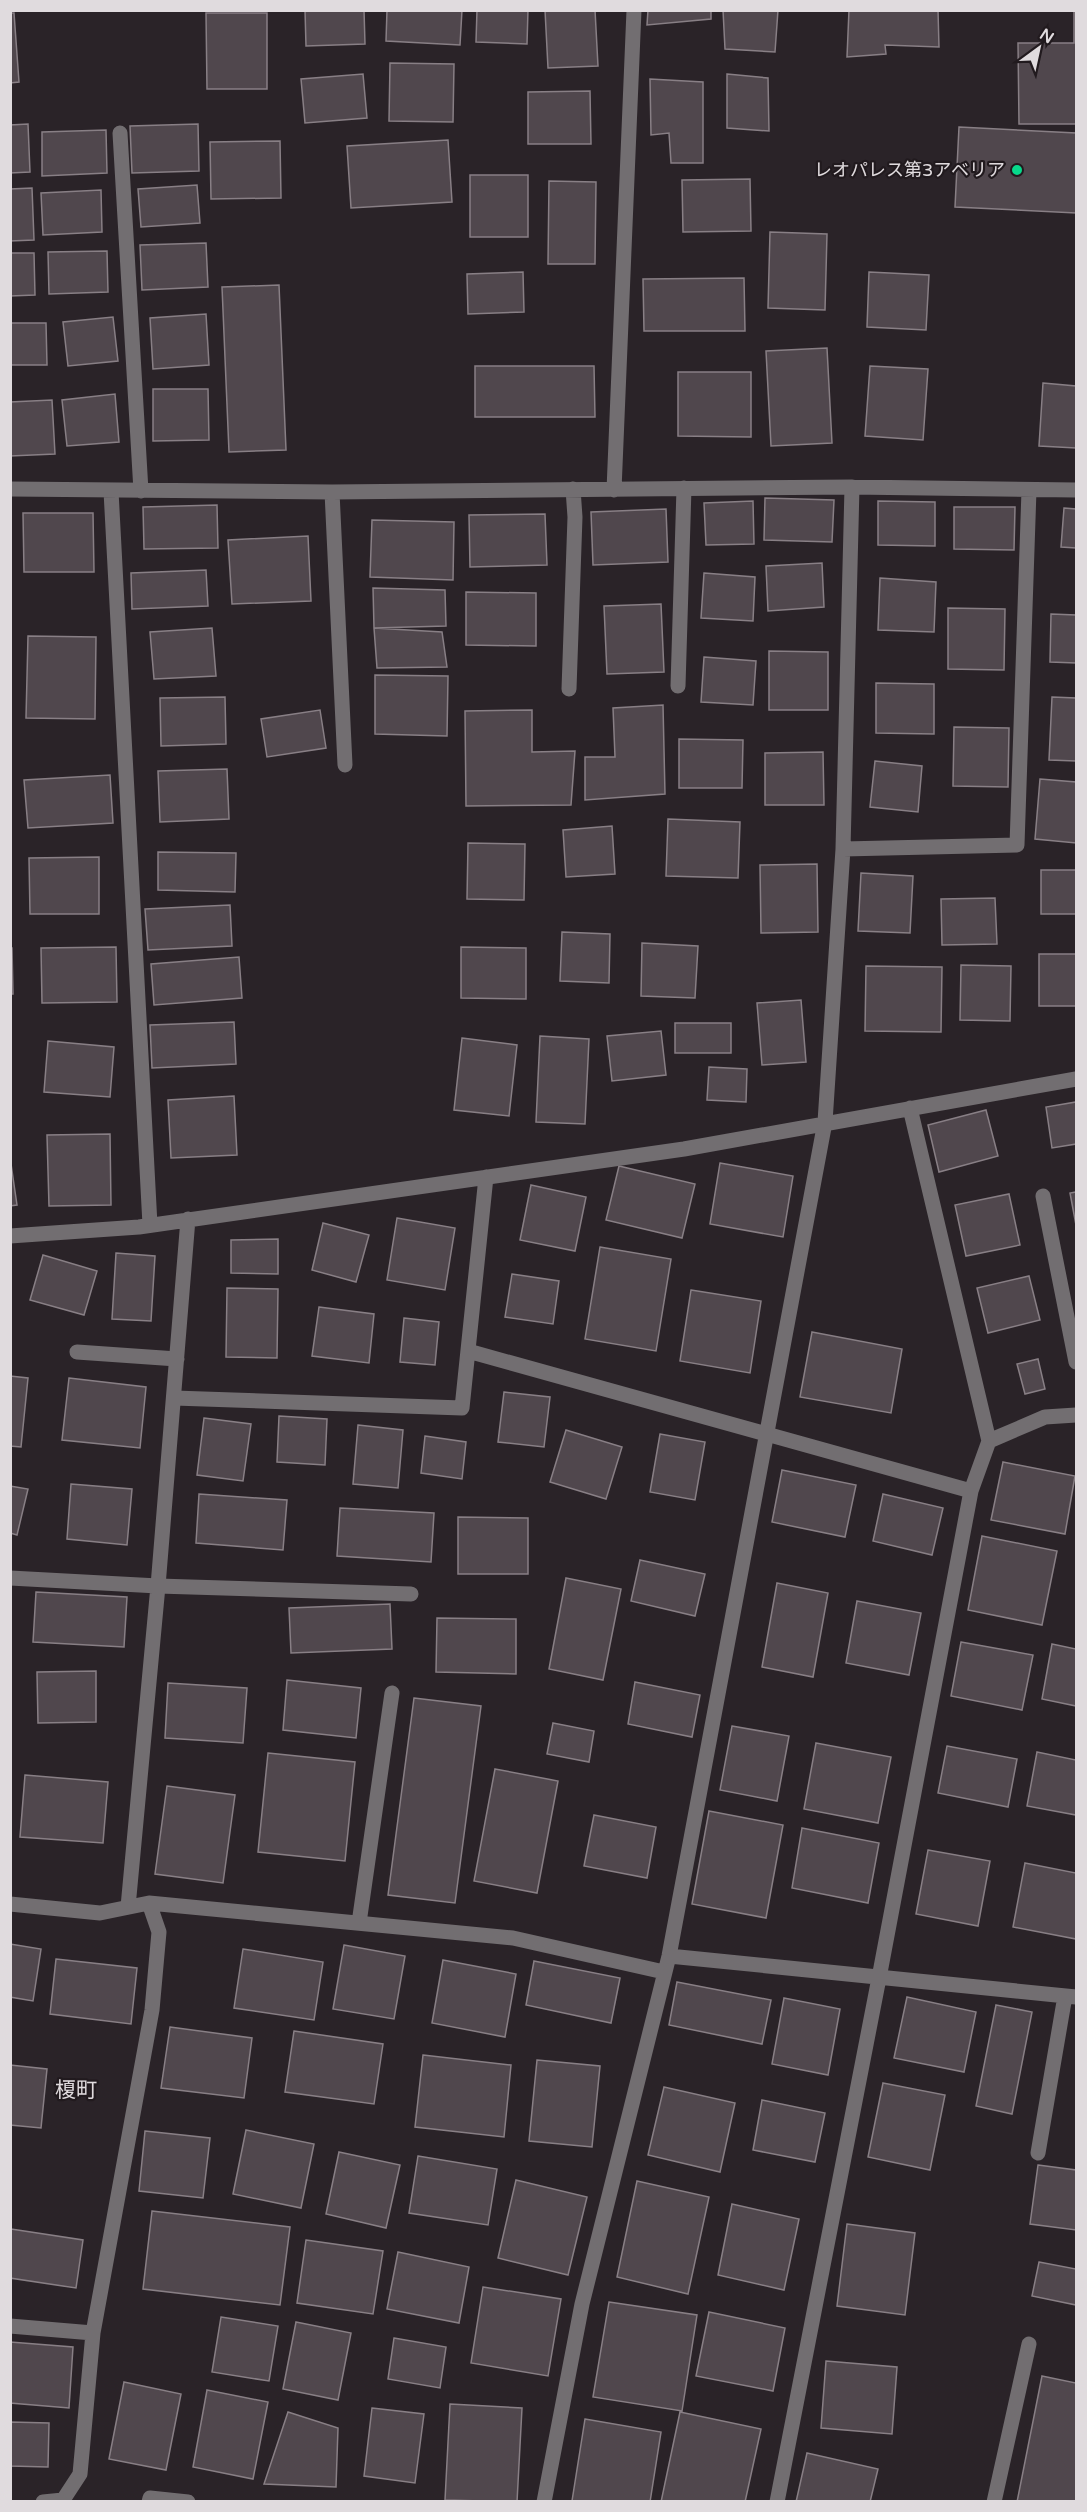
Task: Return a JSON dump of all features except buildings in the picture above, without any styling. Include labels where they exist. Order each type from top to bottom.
[{"type":"street","points":[[614,490],[634,10]]},
{"type":"street","points":[[120,133],[141,491]]},
{"type":"street","points":[[544,2502],[582,2304],[669,1956],[825,1122],[843,849],[852,487]]},
{"type":"street","points":[[10,489],[332,492],[852,487],[1077,490]]},
{"type":"street","points":[[678,687],[684,488]]},
{"type":"street","points":[[569,689],[575,516],[573,489]]},
{"type":"street","points":[[843,849],[1017,845],[1029,490]]},
{"type":"street","points":[[111,491],[150,1225]]},
{"type":"street","points":[[332,492],[345,765]]},
{"type":"street","points":[[10,1236],[150,1225],[684,1149],[825,1122],[1077,1079]]},
{"type":"street","points":[[777,2502],[971,1491],[989,1441],[910,1108]]},
{"type":"street","points":[[174,1398],[462,1408],[486,1177]]},
{"type":"street","points":[[1043,1197],[1077,1362]]},
{"type":"street","points":[[128,1907],[158,1586],[188,1220]]},
{"type":"street","points":[[468,1351],[767,1432],[971,1491]]},
{"type":"street","points":[[77,1352],[177,1359]]},
{"type":"street","points":[[989,1441],[1045,1417],[1077,1415]]},
{"type":"street","points":[[10,1578],[158,1586],[411,1594]]},
{"type":"street","points":[[359,1923],[392,1693]]},
{"type":"street","points":[[10,1904],[100,1913],[149,1903],[513,1938],[664,1972]]},
{"type":"street","points":[[43,2502],[63,2500],[80,2474],[93,2333],[152,2010],[159,1932],[149,1903]]},
{"type":"street","points":[[669,1956],[1071,1996],[1038,2154]]},
{"type":"street","points":[[10,2326],[93,2333]]},
{"type":"street","points":[[993,2502],[1029,2344]]},
{"type":"street","points":[[149,2502],[150,2498],[188,2502]]},
{"type":"place","name":"レオパレス第3アベリア","points":[[1017,170]]},
{"type":"district","name":"榎町","points":[[76,2090]]}]
